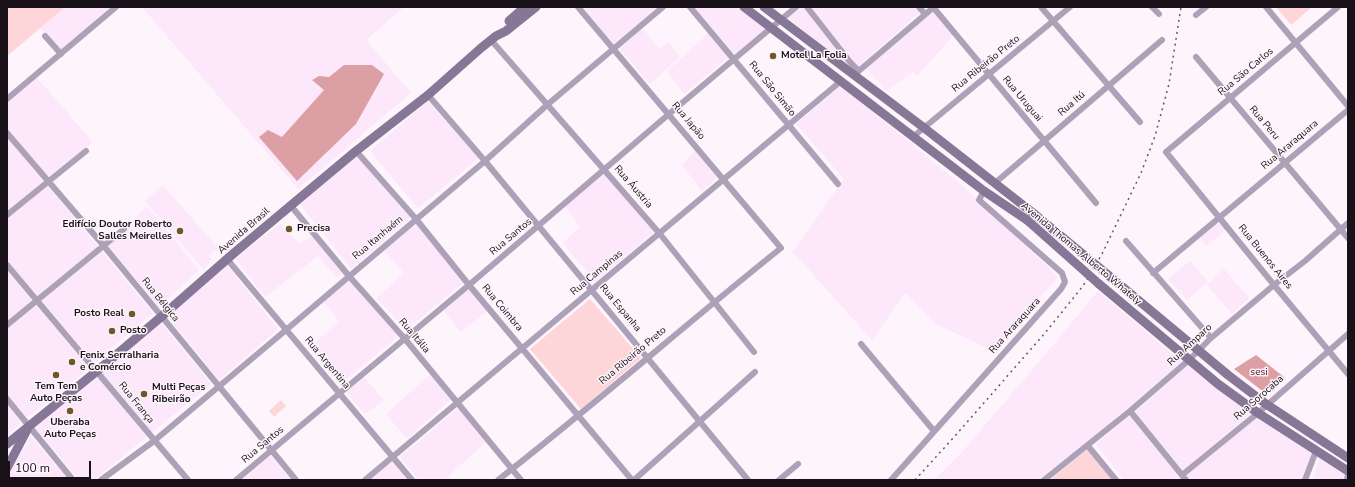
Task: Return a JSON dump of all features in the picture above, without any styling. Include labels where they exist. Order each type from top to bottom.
[{"type":"main road","name":"Avenida Brasil","points":[[494,38],[502,27],[525,7]]},
{"type":"main road","name":"Avenida Brasil","points":[[7,444],[97,371],[356,150],[428,95],[463,63],[494,38],[506,31],[536,7]]},
{"type":"main road","name":"Avenida Thomas Alberto Whately","points":[[744,7],[984,191],[1030,217],[1108,275],[1199,351],[1266,404],[1346,454]]},
{"type":"main road","name":"Avenida Thomas Alberto Whately","points":[[764,7],[856,72],[995,183],[1099,284],[1218,384],[1258,413],[1348,471]]},
{"type":"main road","points":[[7,468],[29,426]]},
{"type":"street","points":[[7,100],[116,7]]},
{"type":"street","name":"Rua Japão","points":[[578,7],[612,50],[669,114],[782,248]]},
{"type":"street","name":"Rua Itanhaém","points":[[101,480],[154,440],[286,330],[485,161],[547,105],[664,7]]},
{"type":"street","name":"Rua São Simão","points":[[690,7],[838,184]]},
{"type":"street","name":"Rua Santos","points":[[236,480],[539,226],[604,169],[796,7]]},
{"type":"street","points":[[807,7],[850,62],[856,72],[934,7]]},
{"type":"street","points":[[919,7],[925,14]]},
{"type":"street","name":"Rua Uruguai","points":[[934,7],[1096,203]]},
{"type":"street","points":[[1041,7],[1140,122]]},
{"type":"street","name":"Rua Ribeirão Preto","points":[[914,136],[1070,7]]},
{"type":"street","points":[[1152,7],[1159,14]]},
{"type":"street","points":[[1196,15],[1206,7]]},
{"type":"street","points":[[1266,7],[1348,106]]},
{"type":"street","name":"Rua São Carlos","points":[[1166,152],[1338,7]]},
{"type":"street","points":[[45,36],[61,54]]},
{"type":"street","name":"Rua Áustria","points":[[494,38],[547,105],[660,234],[754,352]]},
{"type":"street","name":"Rua Itú","points":[[995,183],[1162,40]]},
{"type":"street","name":"Rua Peru","points":[[1196,57],[1348,238]]},
{"type":"street","name":"Rua Campinas","points":[[365,480],[841,81]]},
{"type":"street","name":"Rua Espanha","points":[[428,95],[485,161],[748,480]]},
{"type":"street","name":"Rua Araraquara","points":[[1153,273],[1348,110]]},
{"type":"street","name":"Rua Bélgica","points":[[7,133],[102,245],[296,480]]},
{"type":"street","name":"Rua Coimbra","points":[[356,150],[416,219],[469,285],[633,480]]},
{"type":"street","points":[[7,215],[86,151]]},
{"type":"street","name":"Rua Buenos Aires","points":[[1166,152],[1348,374]]},
{"type":"street","name":"Rua Araraquara","points":[[891,480],[1062,289],[1066,282],[1062,272],[979,200],[984,191]]},
{"type":"street","name":"Rua Itália","points":[[291,206],[349,276],[405,339],[521,480]]},
{"type":"street","name":"Rua Amparo","points":[[1045,480],[1130,411],[1199,351],[1211,338],[1305,261],[1348,223]]},
{"type":"street","points":[[7,325],[124,228]]},
{"type":"street","points":[[1126,241],[1211,338]]},
{"type":"street","name":"Rua Ribeirão Preto","points":[[498,480],[714,301],[782,248]]},
{"type":"street","name":"Rua Argentina","points":[[227,259],[412,480]]},
{"type":"street","name":"Rua França","points":[[7,265],[188,480]]},
{"type":"street","name":"Rua Sorocaba","points":[[1184,478],[1258,413],[1266,404],[1348,334]]},
{"type":"street","points":[[861,344],[934,431]]},
{"type":"street","points":[[633,480],[755,372]]},
{"type":"street","points":[[7,399],[73,480]]},
{"type":"street","points":[[1130,411],[1184,478]]},
{"type":"street","points":[[1088,446],[1116,480]]},
{"type":"street","points":[[1305,480],[1316,451]]},
{"type":"street","points":[[779,480],[798,464]]},
{"type":"street","points":[[1347,480],[1348,474]]},
{"type":"shaded area","points":[[7,7],[113,7],[61,51],[40,28],[7,56]]},
{"type":"shaded area","points":[[7,7],[65,7],[7,56]]},
{"type":"shaded area","points":[[142,7],[404,7],[366,40],[411,93],[298,189]]},
{"type":"shaded area","points":[[583,7],[659,7],[614,44]]},
{"type":"shaded area","points":[[694,7],[739,7],[768,28],[735,55]]},
{"type":"shaded area","points":[[799,7],[915,7],[919,13],[853,71],[787,17]]},
{"type":"shaded area","points":[[1276,7],[1312,7],[1291,25]]},
{"type":"shaded area","points":[[933,12],[953,36],[917,76],[913,72],[887,91],[866,68]]},
{"type":"shaded area","points":[[642,28],[660,49],[668,42],[680,57],[650,84],[620,49]]},
{"type":"shaded area","points":[[709,33],[729,57],[684,94],[667,71]]},
{"type":"shaded area","points":[[37,78],[93,142],[48,177],[7,128],[7,103]]},
{"type":"shaded area","points":[[841,86],[964,187],[1058,277],[994,351],[936,324],[905,293],[872,340],[793,252],[844,179],[796,124]]},
{"type":"shaded area","points":[[428,101],[479,158],[418,208],[370,151]]},
{"type":"shaded area","points":[[7,137],[153,313],[94,362],[7,260]]},
{"type":"shaded area","points":[[696,150],[717,177],[702,191],[682,165]]},
{"type":"shaded area","points":[[356,155],[410,218],[351,269],[300,204]]},
{"type":"shaded area","points":[[604,172],[654,232],[595,282],[563,243],[580,227],[565,206]]},
{"type":"shaded area","points":[[163,185],[217,247],[227,249],[213,251],[208,256],[211,259],[210,263],[203,269],[145,201]]},
{"type":"shaded area","points":[[147,207],[199,270],[159,307],[106,243]]},
{"type":"shaded area","points":[[416,222],[464,282],[406,330],[377,298],[404,273],[384,250]]},
{"type":"shaded area","points":[[280,224],[300,244],[312,236],[345,271],[336,277],[318,256],[265,297],[235,258]]},
{"type":"shaded area","points":[[1217,224],[1221,224],[1226,230],[1206,246],[1200,238]]},
{"type":"shaded area","points":[[1190,261],[1208,282],[1187,300],[1168,279]]},
{"type":"shaded area","points":[[226,264],[278,329],[219,380],[168,317]]},
{"type":"shaded area","points":[[1224,269],[1249,298],[1232,314],[1207,285]]},
{"type":"shaded area","points":[[7,271],[90,368],[27,418],[7,393]]},
{"type":"shaded area","points":[[348,280],[399,336],[340,384],[309,348],[339,321],[323,301]]},
{"type":"shaded area","points":[[469,289],[488,310],[461,332],[444,311]]},
{"type":"shaded area","points":[[1098,291],[1182,362],[1097,434],[1038,480],[934,480],[963,451]]},
{"type":"shaded area","points":[[590,299],[641,358],[581,409],[530,349]]},
{"type":"shaded area","points":[[160,322],[211,384],[94,480],[79,480],[35,427]]},
{"type":"shaded area","points":[[1189,364],[1250,414],[1183,470],[1135,412]]},
{"type":"shaded area","points":[[431,374],[451,399],[407,439],[386,414]]},
{"type":"shaded area","points":[[364,377],[384,400],[365,414],[346,392]]},
{"type":"shaded area","points":[[281,400],[286,406],[274,417],[269,411]]},
{"type":"shaded area","points":[[7,405],[22,423],[7,435]]},
{"type":"shaded area","points":[[458,408],[486,442],[448,476],[451,480],[419,480],[400,457]]},
{"type":"shaded area","points":[[1130,415],[1182,480],[1124,480],[1096,444]]},
{"type":"shaded area","points":[[1257,416],[1313,453],[1303,480],[1191,480],[1187,475]]},
{"type":"shaded area","points":[[31,437],[69,480],[8,480],[12,467]]},
{"type":"shaded area","points":[[1088,449],[1113,480],[1054,480],[1052,478]]},
{"type":"shaded area","points":[[271,456],[291,480],[242,480]]},
{"type":"shaded area","points":[[1320,457],[1346,472],[1344,480],[1312,480]]},
{"type":"shaded area","points":[[392,460],[408,480],[368,480]]},
{"type":"green space","points":[[344,65],[372,65],[384,74],[356,124],[297,181],[259,137],[268,130],[282,137],[324,90],[312,80],[319,76],[329,77]]},
{"type":"green space","name":"sesi","points":[[1256,355],[1284,377],[1273,391],[1265,393],[1234,369]]},
{"type":"railway","points":[[915,480],[1045,333],[1083,286],[1102,254],[1141,173],[1155,136],[1169,84],[1181,7]]},
{"type":"place","name":"Motel La Folia","points":[[773,56]]},
{"type":"place","name":"Precisa","points":[[289,229]]},
{"type":"place","name":"Edifício Doutor Roberto Salles Meirelles","points":[[180,231]]},
{"type":"place","name":"Posto Real","points":[[132,314]]},
{"type":"place","name":"Posto","points":[[112,331]]},
{"type":"place","name":"Fenix Serralharia e Comércio","points":[[72,362]]},
{"type":"place","name":"Tem Tem Auto Peças","points":[[56,375]]},
{"type":"place","name":"Multi Peças Ribeirão","points":[[144,394]]},
{"type":"place","name":"Uberaba Auto Peças","points":[[70,411]]}]
